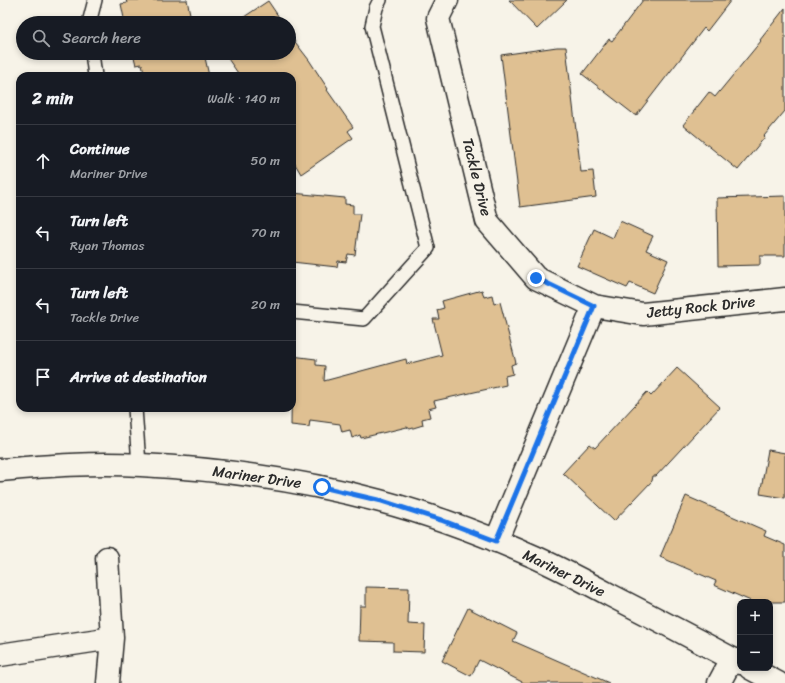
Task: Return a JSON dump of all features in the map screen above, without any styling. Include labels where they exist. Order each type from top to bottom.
[{"type":"street","name":"Tackle Drive","points":[[447,0],[438,18],[487,221],[536,278],[594,306]]},
{"type":"street","name":"Jetty Rock Drive","points":[[594,306],[643,314],[785,299]]},
{"type":"street","points":[[496,541],[594,306]]},
{"type":"street","name":"Mariner Drive","points":[[0,470],[69,465],[139,464],[258,475],[322,487],[382,501],[441,520],[536,558],[581,580],[753,672]]},
{"type":"street","points":[[106,558],[112,638],[108,683]]},
{"type":"street","points":[[0,655],[112,638]]},
{"type":"street","points":[[719,683],[753,672]]},
{"type":"lane","points":[[91,16],[94,0]]},
{"type":"lane","points":[[296,312],[364,319],[428,248],[372,26],[376,8],[380,0]]},
{"type":"lane","points":[[93,60],[94,72]]},
{"type":"lane","points":[[135,412],[139,464]]},
{"type":"building","points":[[126,0],[187,0],[190,16],[124,16],[121,4],[127,3]]},
{"type":"building","points":[[509,0],[567,0],[537,29]]},
{"type":"building","points":[[643,0],[731,0],[707,31],[704,28],[636,116],[582,74],[609,39],[612,41]]},
{"type":"building","points":[[268,1],[278,16],[246,16]]},
{"type":"building","points":[[785,8],[785,111],[738,170],[683,125],[709,92],[715,97],[761,41],[760,40]]},
{"type":"building","points":[[296,43],[309,60],[328,89],[327,90],[353,127],[348,131],[353,138],[301,174],[296,166],[296,72],[237,72],[229,60],[296,60]]},
{"type":"building","points":[[566,47],[581,172],[593,171],[596,197],[520,207],[501,55]]},
{"type":"building","points":[[135,60],[206,60],[208,72],[144,72],[142,64],[136,65]]},
{"type":"building","points":[[296,193],[345,198],[345,204],[353,205],[353,214],[360,214],[355,255],[348,254],[346,262],[338,261],[337,267],[296,262]]},
{"type":"building","points":[[785,196],[785,256],[760,256],[760,265],[718,266],[717,198]]},
{"type":"building","points":[[620,221],[653,236],[646,250],[668,260],[653,293],[630,283],[627,288],[577,266],[594,229],[613,238]]},
{"type":"building","points":[[482,290],[484,297],[492,295],[494,304],[500,302],[516,363],[511,365],[513,374],[505,376],[506,385],[434,401],[436,407],[428,409],[430,417],[422,419],[423,425],[410,429],[407,427],[361,438],[360,435],[352,438],[350,430],[342,432],[340,424],[310,420],[309,427],[291,425],[291,412],[296,412],[296,356],[316,359],[316,365],[325,366],[324,381],[406,359],[407,364],[442,355],[433,319],[439,319],[437,310],[444,308],[442,301]]},
{"type":"building","points":[[677,368],[720,407],[656,476],[653,476],[652,481],[614,521],[563,473],[590,444],[595,448],[647,392],[651,396]]},
{"type":"building","points":[[768,450],[785,453],[785,498],[760,494]]},
{"type":"building","points":[[686,496],[766,531],[764,536],[785,545],[785,602],[773,602],[773,599],[746,599],[714,585],[716,581],[660,557]]},
{"type":"building","points":[[366,587],[409,588],[408,624],[425,625],[424,652],[393,651],[393,642],[359,641],[360,606],[366,606]]},
{"type":"building","points":[[468,608],[517,633],[513,641],[609,683],[524,683],[479,660],[471,676],[442,661]]},
{"type":"route","points":[[322,487],[382,501],[441,520],[496,541],[594,306],[536,278]]}]
